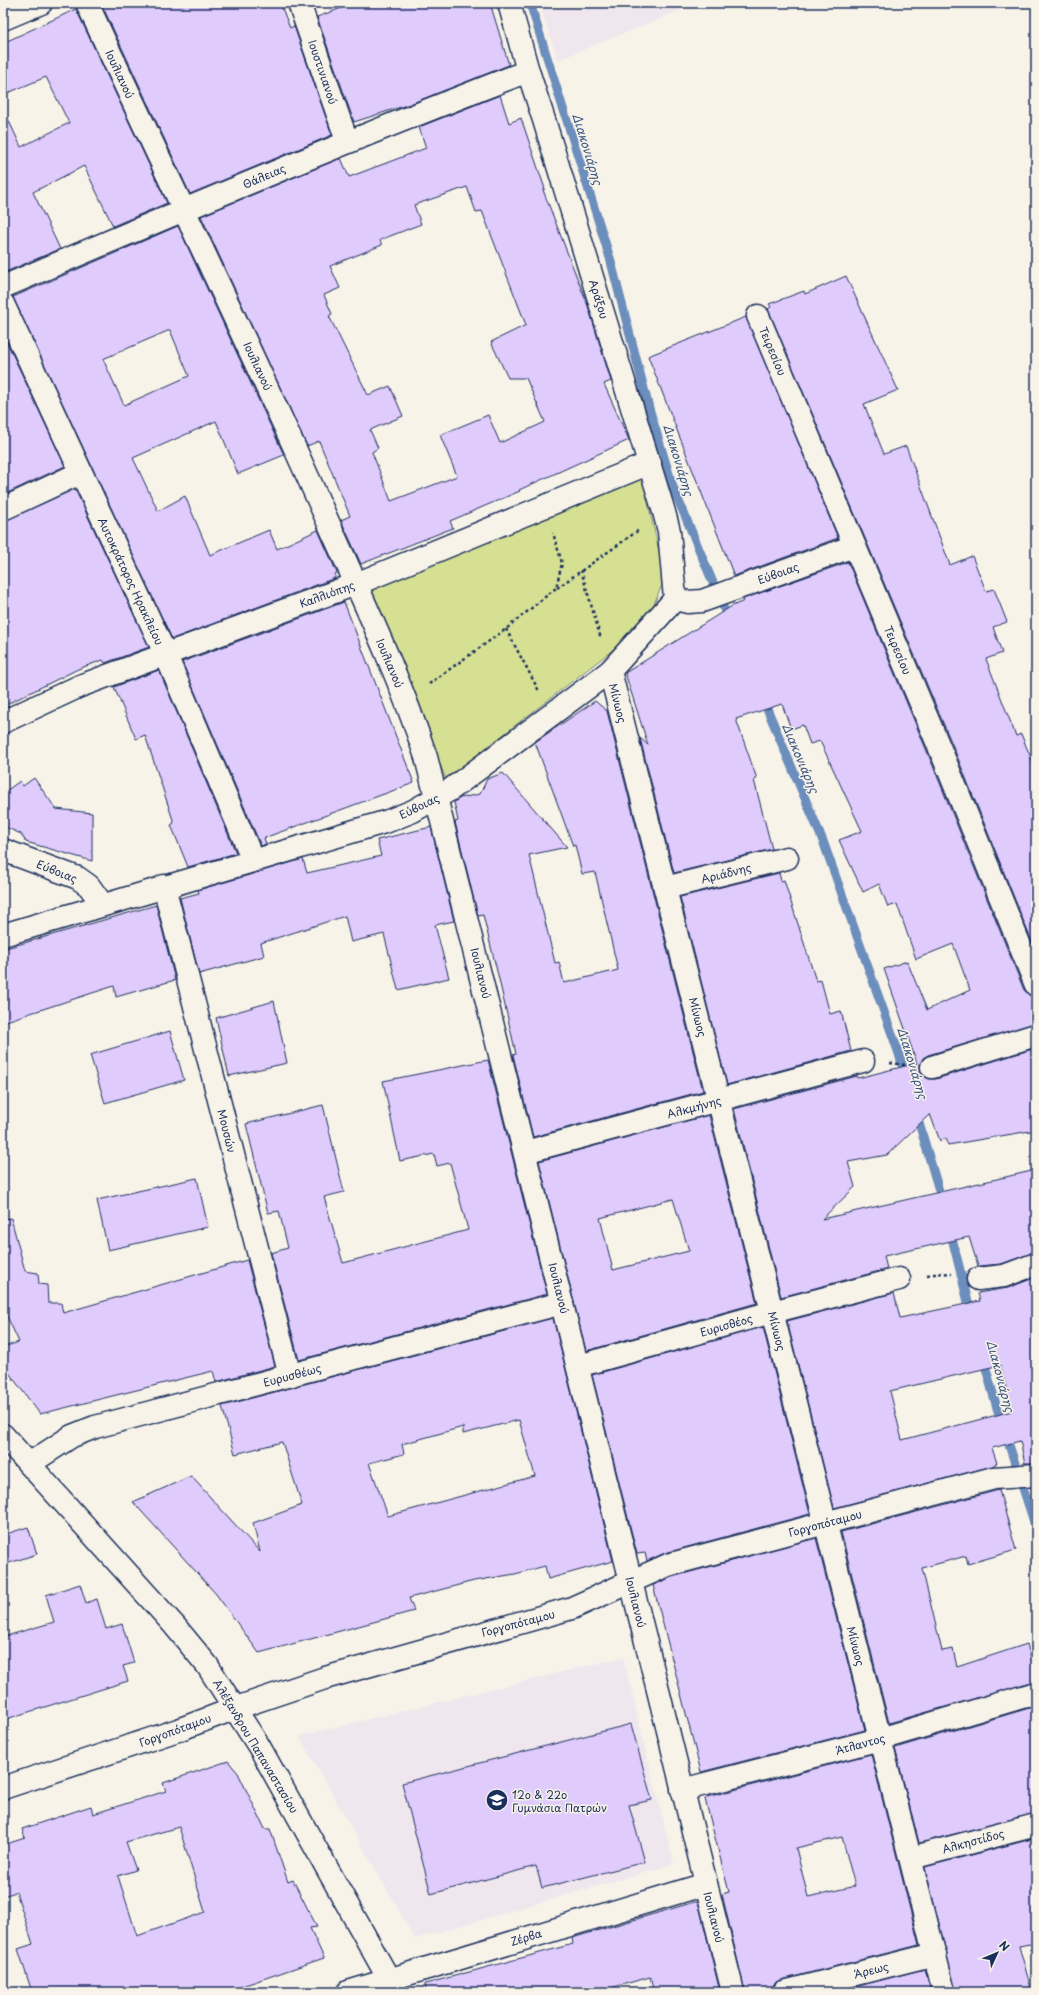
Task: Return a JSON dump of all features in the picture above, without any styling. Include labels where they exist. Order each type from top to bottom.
[{"type":"street","name":"Ιουλιανού","points":[[87,3],[183,209],[262,372],[406,700],[426,757],[733,1992]]},
{"type":"street","name":"Ιουστινιανού","points":[[299,3],[347,141]]},
{"type":"street","name":"Αράξου","points":[[508,3],[664,512],[669,531],[675,599]]},
{"type":"street","points":[[3,19],[37,4]]},
{"type":"street","name":"Θάλειας","points":[[3,287],[183,209],[347,141],[528,71]]},
{"type":"street","name":"Αυτοκράτορος Ηρακλείου","points":[[3,304],[80,473],[165,653],[253,860]]},
{"type":"street","name":"Τειρεσίου","points":[[758,316],[943,756],[1036,985]]},
{"type":"street","name":"Καλλιόπης","points":[[3,722],[52,698],[165,653],[356,584],[650,463]]},
{"type":"street","points":[[3,509],[80,473]]},
{"type":"street","name":"Εύβοιας","points":[[3,935],[102,904],[388,821],[413,811],[437,798],[610,671],[675,599],[688,602],[702,601],[854,546]]},
{"type":"street","name":"Μίνωος","points":[[610,671],[944,1992]]},
{"type":"street","name":"Εύβοιας","points":[[3,850],[78,878],[89,886],[102,904]]},
{"type":"street","name":"Αριάδνης","points":[[665,888],[787,858]]},
{"type":"street","name":"Μουσών","points":[[164,886],[290,1376]]},
{"type":"street","points":[[932,1067],[1036,1035]]},
{"type":"street","name":"Αλκμήνης","points":[[525,1152],[863,1061]]},
{"type":"street","points":[[978,1279],[1004,1276],[1036,1264]]},
{"type":"street","name":"Ευρισθέος","points":[[578,1366],[772,1312],[898,1279]]},
{"type":"street","name":"Ευρυσθέως","points":[[29,1464],[84,1431],[562,1303]]},
{"type":"street","name":"Αλέξανδρου Παπαναστασίου","points":[[3,1435],[174,1625],[207,1665],[236,1708],[392,1985]]},
{"type":"street","name":"Γοργοπόταμου","points":[[3,1788],[178,1730],[236,1708],[371,1664],[572,1608],[668,1565],[994,1478],[1035,1475]]},
{"type":"street","name":"Άτλαντος","points":[[682,1790],[880,1739],[1036,1693]]},
{"type":"street","name":"Αλκηστίδος","points":[[910,1858],[1036,1825]]},
{"type":"street","name":"Ζέρβα","points":[[348,1992],[392,1985],[706,1884]]},
{"type":"street","name":"Άρεως","points":[[784,1992],[935,1954]]},
{"type":"path","points":[[544,506],[562,563],[556,588]]},
{"type":"path","points":[[406,700],[506,629],[556,588],[664,512]]},
{"type":"path","points":[[581,570],[610,671]]},
{"type":"path","points":[[506,629],[551,715]]},
{"type":"path","points":[[863,1061],[932,1067]]},
{"type":"path","points":[[898,1279],[942,1273],[978,1279]]},
{"type":"shaded area","points":[[539,3],[699,3],[558,60]]},
{"type":"shaded area","name":"12ο & 22ο Γυμνάσια Πατρών","points":[[623,1657],[674,1864],[415,1939],[299,1736]]},
{"type":"green space","points":[[642,476],[665,578],[645,625],[446,779],[367,587]]},
{"type":"building","points":[[101,3],[280,3],[290,28],[294,26],[332,135],[190,194]]},
{"type":"building","points":[[355,3],[490,3],[509,65],[410,104],[354,122],[317,17]]},
{"type":"building","points":[[76,9],[167,203],[113,226],[84,166],[33,192],[60,249],[3,273],[3,108],[21,147],[69,123],[46,77],[3,95],[3,43]]},
{"type":"building","points":[[500,95],[509,123],[521,118],[545,189],[543,190],[588,306],[611,381],[604,384],[629,440],[519,490],[520,491],[450,521],[453,528],[361,564],[341,520],[350,516],[319,441],[307,446],[201,216],[341,158],[349,177],[426,148],[419,127]],"holes":[[[467,187],[476,212],[482,211],[526,325],[491,342],[508,378],[526,378],[545,422],[500,443],[488,415],[440,435],[457,476],[391,501],[372,452],[378,448],[370,430],[403,416],[390,386],[368,395],[329,316],[332,314],[324,295],[340,288],[330,266],[382,245],[380,240],[421,224],[414,205]]]},
{"type":"building","points":[[178,226],[284,455],[238,474],[216,421],[133,458],[158,511],[185,496],[210,555],[269,530],[277,549],[318,530],[337,573],[335,574],[335,578],[172,639],[13,297]],"holes":[[[170,330],[189,376],[124,405],[103,359]]]},
{"type":"building","points":[[846,276],[898,390],[864,404],[884,454],[906,446],[950,565],[972,556],[986,591],[994,589],[1007,622],[993,627],[1002,653],[986,659],[1016,736],[1021,734],[1036,770],[1036,952],[955,751],[768,309],[771,307],[769,304],[804,291],[805,294]]},
{"type":"building","points":[[746,317],[838,538],[734,576],[648,356]]},
{"type":"building","points":[[3,334],[65,466],[3,495]]},
{"type":"building","points":[[75,489],[149,647],[105,663],[103,660],[78,669],[3,706],[3,521]]},
{"type":"building","points":[[848,562],[1024,990],[1029,995],[1036,997],[1036,1023],[928,1055],[923,1058],[920,1064],[920,1071],[923,1076],[929,1079],[936,1079],[1036,1048],[1036,1130],[948,1145],[946,1138],[940,1141],[930,1114],[887,1155],[848,1162],[855,1187],[822,1219],[1036,1170],[1036,1252],[1001,1264],[978,1266],[969,1237],[884,1256],[887,1269],[781,1297],[734,1109],[857,1076],[858,1078],[917,1063],[884,969],[907,961],[927,1010],[970,990],[953,944],[916,959],[897,904],[888,907],[879,884],[863,892],[839,840],[862,831],[820,741],[810,744],[803,725],[791,729],[782,704],[736,719],[757,779],[754,780],[772,849],[674,873],[640,738],[648,745],[625,673],[732,606],[744,601],[743,599]]},
{"type":"building","points":[[344,602],[414,783],[264,838],[266,844],[261,846],[182,662]]},
{"type":"building","points":[[159,670],[236,853],[188,867],[171,825],[174,823],[145,735],[136,739],[114,687]]},
{"type":"building","points":[[595,701],[607,711],[703,1091],[533,1137],[513,1055],[516,1054],[498,975],[483,915],[478,916],[455,822],[458,821],[454,802],[460,798],[480,794],[487,779],[503,773],[567,847],[529,855],[555,963],[559,962],[564,983],[618,970],[595,872],[582,874],[575,845],[573,846],[535,742]]},
{"type":"building","points":[[34,778],[56,809],[92,813],[92,861],[26,842],[21,834],[3,826],[3,793],[20,781],[23,786]]},
{"type":"building","points":[[431,827],[454,921],[435,925],[449,978],[398,990],[384,934],[351,942],[345,916],[261,943],[264,956],[199,974],[180,898],[199,893],[198,890],[303,859],[307,873],[381,856],[377,840]]},
{"type":"building","points":[[779,873],[781,881],[784,880],[816,981],[821,980],[830,1014],[841,1011],[851,1051],[727,1085],[680,897]]},
{"type":"building","points":[[156,905],[175,980],[116,997],[114,986],[3,1022],[3,949]]},
{"type":"building","points":[[274,1001],[287,1063],[229,1076],[216,1018]]},
{"type":"building","points":[[170,1031],[184,1080],[105,1103],[90,1055]]},
{"type":"building","points":[[488,1060],[547,1294],[299,1360],[271,1253],[288,1248],[279,1211],[268,1213],[246,1124],[323,1105],[344,1192],[324,1197],[343,1263],[468,1230],[450,1163],[437,1166],[434,1154],[400,1161],[383,1081]]},
{"type":"building","points":[[709,1115],[757,1303],[586,1351],[539,1161]],"holes":[[[673,1199],[689,1251],[613,1270],[600,1218]]]},
{"type":"building","points":[[197,1178],[208,1227],[108,1250],[97,1200]]},
{"type":"building","points":[[11,1218],[25,1271],[38,1273],[39,1284],[47,1285],[48,1303],[61,1303],[63,1313],[247,1260],[275,1366],[216,1382],[213,1371],[40,1414],[3,1365],[3,1347],[19,1342],[3,1308],[3,1219]]},
{"type":"building","points":[[1036,1277],[1036,1463],[1025,1463],[1020,1441],[992,1448],[997,1463],[992,1466],[834,1508],[787,1321],[894,1293],[900,1318],[980,1301],[978,1293],[1008,1288]],"holes":[[[1000,1365],[1012,1411],[902,1440],[890,1391]]]},
{"type":"building","points":[[553,1318],[613,1561],[548,1579],[545,1566],[515,1574],[474,1581],[409,1598],[414,1611],[259,1653],[216,1594],[133,1502],[191,1476],[260,1552],[253,1523],[302,1505],[282,1442],[235,1454],[222,1406]],"holes":[[[519,1420],[535,1476],[388,1516],[369,1463],[404,1454],[402,1444],[463,1427],[463,1434]]]},
{"type":"building","points":[[763,1327],[810,1514],[665,1553],[647,1561],[645,1553],[637,1554],[592,1375]]},
{"type":"building","points":[[999,1490],[1016,1550],[968,1564],[966,1556],[922,1568],[942,1651],[953,1649],[957,1667],[1027,1644],[1036,1674],[1036,1681],[889,1723],[841,1532]]},
{"type":"building","points":[[28,1527],[37,1554],[3,1565],[3,1535]]},
{"type":"building","points":[[816,1538],[865,1730],[701,1772],[653,1585],[672,1577]]},
{"type":"building","points":[[80,1584],[86,1603],[97,1599],[106,1629],[122,1624],[134,1663],[123,1666],[128,1681],[3,1720],[3,1637],[54,1622],[46,1595]]},
{"type":"building","points":[[1036,1706],[1036,1813],[919,1843],[895,1748]]},
{"type":"building","points":[[631,1724],[652,1800],[629,1805],[645,1862],[542,1888],[536,1866],[431,1894],[402,1783]]},
{"type":"building","points":[[871,1754],[919,1945],[781,1980],[775,1983],[772,1992],[745,1992],[722,1894],[729,1892],[705,1799],[707,1797]],"holes":[[[842,1837],[855,1886],[808,1897],[796,1848]]]},
{"type":"building","points":[[228,1761],[238,1773],[265,1829],[270,1829],[288,1882],[293,1880],[317,1927],[310,1928],[324,1958],[225,1992],[32,1992],[18,1949],[33,1944],[16,1892],[3,1896],[3,1845],[25,1838],[22,1829],[91,1806],[93,1814],[166,1791],[163,1783]],"holes":[[[179,1827],[205,1912],[137,1936],[118,1876],[136,1870],[126,1842]]]},
{"type":"building","points":[[1036,1838],[1036,1943],[1019,1946],[1032,1992],[956,1992],[925,1867]]},
{"type":"building","points":[[698,1901],[720,1992],[654,1992],[650,1977],[596,1992],[426,1992],[425,1984],[573,1944],[572,1938]]},
{"type":"building","points":[[925,1969],[931,1992],[835,1992]]},
{"type":"waterway","name":"Διακονιάρης","points":[[530,3],[610,258],[649,408],[673,487],[729,621]]},
{"type":"waterway","name":"Διακονιάρης","points":[[763,699],[823,841],[906,1077]]},
{"type":"waterway","name":"Διακονιάρης","points":[[916,1113],[943,1204]]},
{"type":"waterway","name":"Διακονιάρης","points":[[950,1230],[971,1314]]},
{"type":"waterway","name":"Διακονιάρης","points":[[983,1358],[997,1408],[1036,1528]]},
{"type":"place","name":"12ο & 22ο Γυμνάσια Πατρών","points":[[497,1800]]}]
